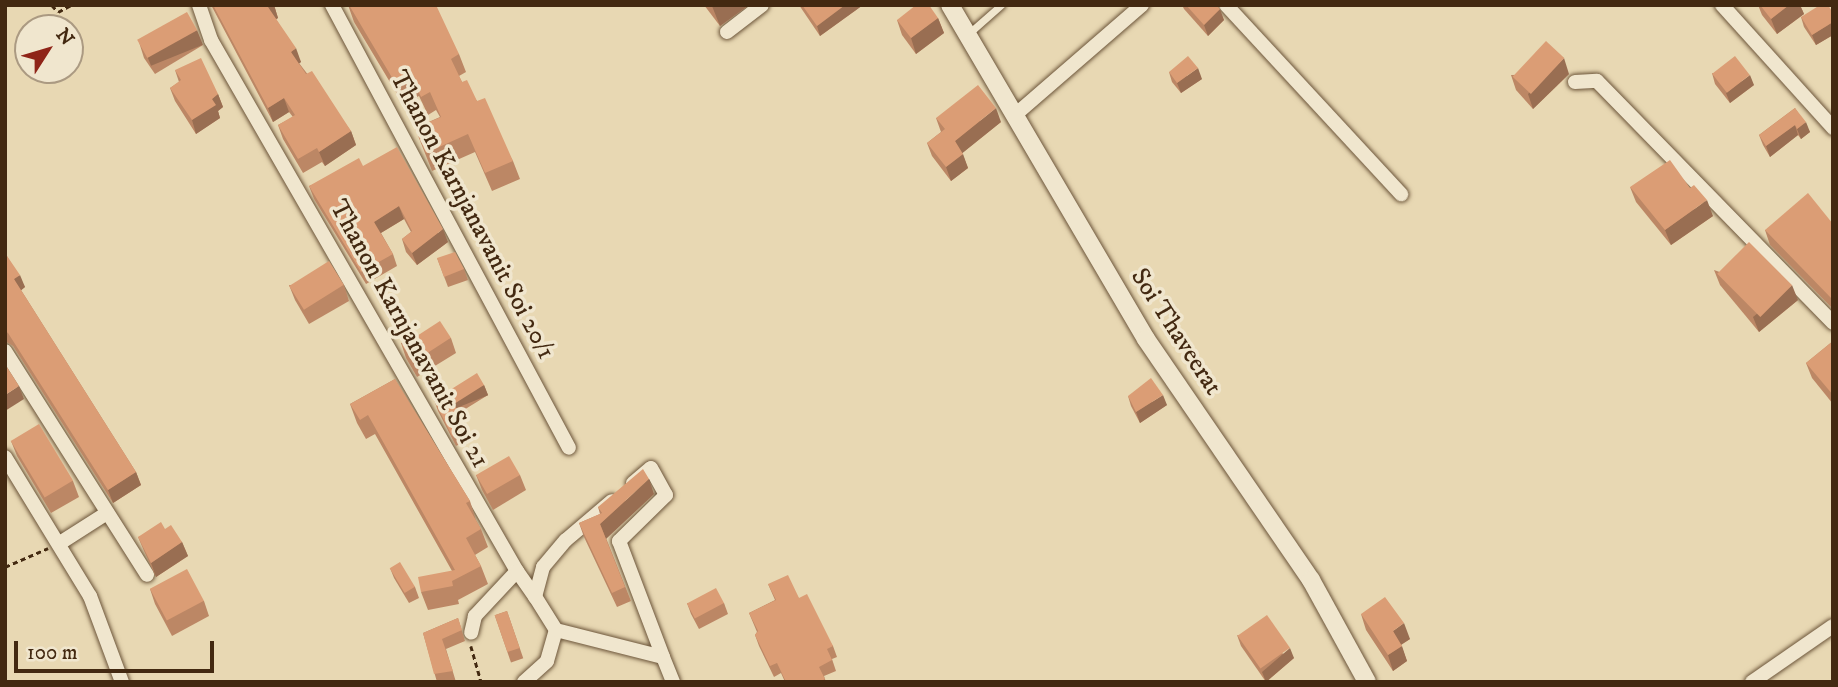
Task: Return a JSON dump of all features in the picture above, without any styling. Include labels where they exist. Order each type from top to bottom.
[{"type":"street","name":"Thanon Karnjanavanit Soi 21","points":[[199,5],[211,40],[517,571],[556,630]]},
{"type":"street","name":"Thanon Karnjanavanit Soi 20/1","points":[[332,5],[569,448]]},
{"type":"street","points":[[727,32],[762,5]]},
{"type":"street","name":"Soi Thaveerat","points":[[950,5],[1146,339],[1311,580],[1367,682]]},
{"type":"street","points":[[1015,115],[1142,5]]},
{"type":"street","points":[[1226,5],[1401,194]]},
{"type":"street","points":[[1722,5],[1833,128]]},
{"type":"street","points":[[1575,82],[1597,81],[1833,323]]},
{"type":"street","points":[[5,351],[147,575]]},
{"type":"street","points":[[5,457],[60,543],[99,612],[122,682]]},
{"type":"street","points":[[535,597],[543,568],[554,553],[651,468],[666,496],[626,530],[619,545],[673,682]]},
{"type":"street","points":[[60,543],[107,513]]},
{"type":"street","points":[[471,633],[475,616],[517,571]]},
{"type":"street","points":[[1752,682],[1833,625]]},
{"type":"street","points":[[524,682],[548,660],[556,630],[663,657]]},
{"type":"lane","points":[[967,34],[1002,5]]},
{"type":"path","points":[[52,5],[58,12],[71,5]]},
{"type":"path","points":[[5,567],[60,543]]},
{"type":"path","points":[[471,633],[481,682]]},
{"type":"building","points":[[213,5],[271,5],[268,7],[296,48],[291,52],[306,74],[312,71],[351,131],[319,152],[317,148],[298,159],[278,125],[295,115],[284,98],[268,108]]},
{"type":"building","points":[[349,5],[436,5],[459,54],[451,59],[462,82],[467,80],[477,101],[485,98],[513,161],[485,173],[468,134],[426,153],[415,128],[441,117],[430,92],[421,97],[412,78],[397,86]]},
{"type":"building","points":[[802,5],[845,5],[817,26]]},
{"type":"building","points":[[916,5],[929,5],[938,18],[911,38],[897,20]]},
{"type":"building","points":[[1186,5],[1216,5],[1220,9],[1204,25]]},
{"type":"building","points":[[1760,5],[1789,5],[1771,19]]},
{"type":"building","points":[[1820,5],[1828,5],[1833,13],[1833,22],[1812,35],[1801,17]]},
{"type":"building","points":[[187,12],[197,30],[147,58],[137,40]]},
{"type":"building","points":[[1546,41],[1564,58],[1531,94],[1513,77]]},
{"type":"building","points":[[1188,56],[1198,68],[1177,83],[1169,72]]},
{"type":"building","points":[[1735,56],[1750,75],[1727,93],[1712,74]]},
{"type":"building","points":[[201,58],[218,94],[212,99],[216,105],[192,120],[170,88],[181,80],[175,70]]},
{"type":"building","points":[[978,85],[996,108],[955,141],[963,154],[946,167],[927,143],[945,129],[936,118]]},
{"type":"building","points":[[1795,108],[1806,122],[1797,129],[1795,125],[1766,146],[1759,135]]},
{"type":"building","points":[[397,147],[443,229],[412,253],[402,239],[412,231],[399,206],[374,222],[393,254],[361,272],[309,186],[359,158],[363,166]]},
{"type":"building","points":[[1670,160],[1690,188],[1694,185],[1707,200],[1665,230],[1630,187]]},
{"type":"building","points":[[1808,193],[1833,224],[1833,300],[1765,230]]},
{"type":"building","points":[[1749,242],[1792,285],[1760,317],[1717,274]]},
{"type":"building","points":[[455,252],[464,269],[444,277],[437,258]]},
{"type":"building","points":[[5,253],[20,275],[14,279],[136,472],[108,490],[5,331]]},
{"type":"building","points":[[329,261],[344,285],[304,310],[289,286]]},
{"type":"building","points":[[440,321],[451,338],[413,362],[402,346]]},
{"type":"building","points":[[1833,341],[1833,395],[1806,363]]},
{"type":"building","points":[[5,364],[19,386],[5,395]]},
{"type":"building","points":[[477,373],[484,385],[454,404],[467,427],[452,436],[434,400]]},
{"type":"building","points":[[1151,378],[1163,395],[1136,412],[1128,396]]},
{"type":"building","points":[[395,379],[470,501],[466,503],[481,529],[466,538],[481,566],[452,581],[453,586],[421,592],[418,577],[455,570],[368,415],[360,420],[350,404]]},
{"type":"building","points":[[39,424],[73,481],[45,498],[11,441]]},
{"type":"building","points":[[509,456],[520,475],[487,494],[476,475]]},
{"type":"building","points":[[643,469],[649,479],[600,524],[625,587],[612,593],[579,523],[602,513],[598,507]]},
{"type":"building","points":[[161,522],[165,529],[171,525],[182,542],[151,563],[138,537]]},
{"type":"building","points":[[400,562],[415,587],[405,593],[390,568]]},
{"type":"building","points":[[187,569],[204,601],[167,621],[150,589]]},
{"type":"building","points":[[788,575],[799,598],[807,594],[833,646],[827,649],[832,660],[819,667],[825,679],[820,682],[786,682],[777,663],[770,666],[755,635],[758,631],[749,613],[776,600],[768,584]]},
{"type":"building","points":[[716,588],[724,603],[695,619],[687,603]]},
{"type":"building","points":[[1385,597],[1404,623],[1393,631],[1402,646],[1388,655],[1361,614]]},
{"type":"building","points":[[507,611],[520,648],[507,652],[495,615]]},
{"type":"building","points":[[1267,615],[1290,648],[1260,668],[1238,636]]},
{"type":"building","points":[[458,618],[462,630],[442,639],[453,671],[434,674],[423,633]]}]
